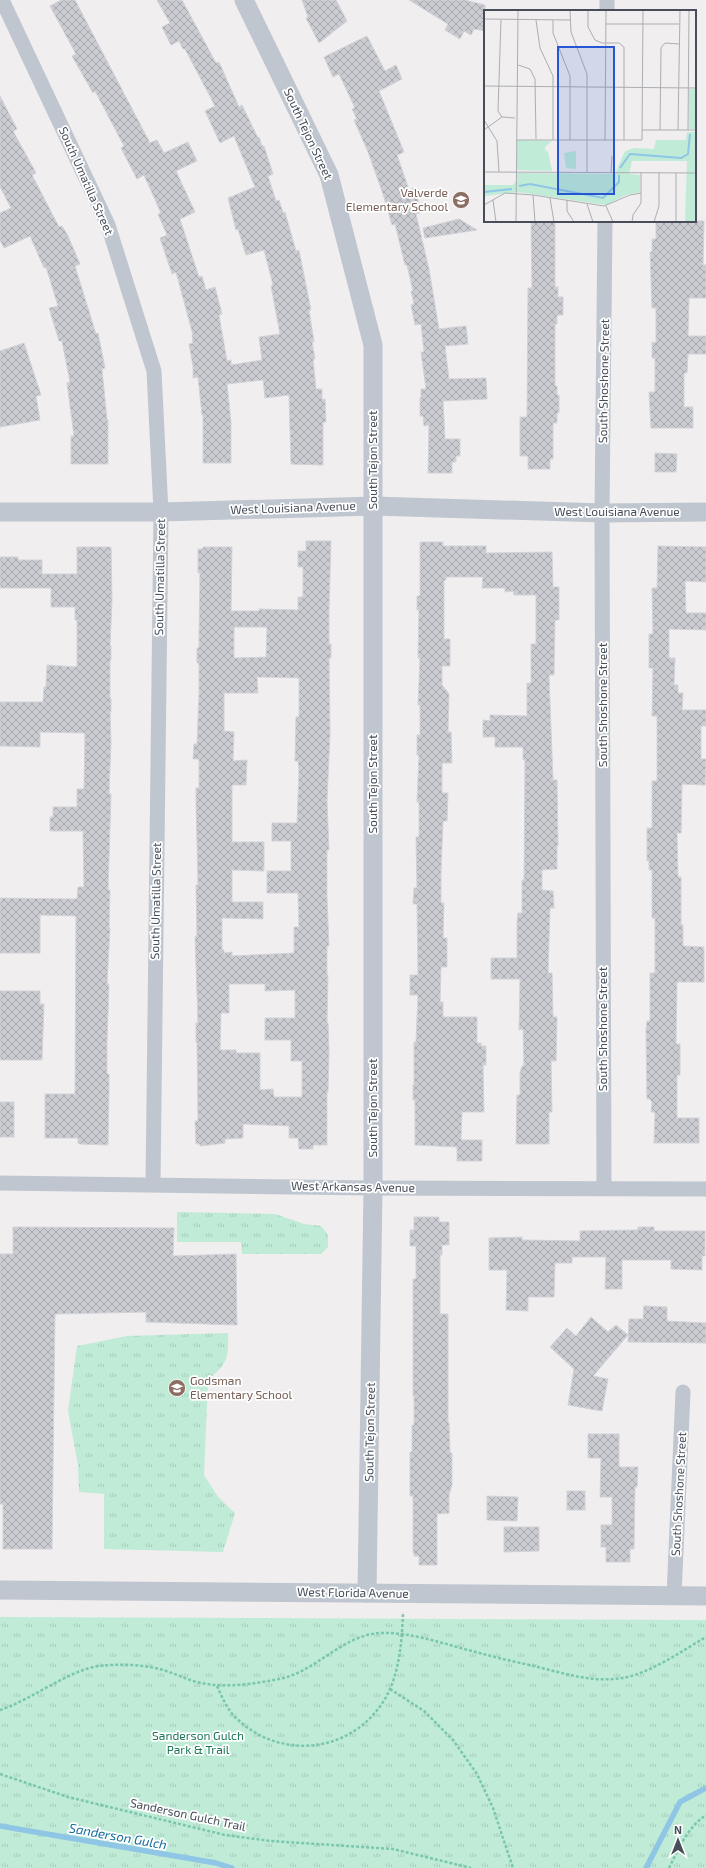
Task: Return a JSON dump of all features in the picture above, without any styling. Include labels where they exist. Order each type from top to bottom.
[{"type":"street","name":"South Umatilla Street","points":[[2,0],[108,225],[154,371],[161,512],[153,1184]]},
{"type":"street","name":"South Tejon Street","points":[[244,0],[329,175],[373,345],[373,1188],[367,1593]]},
{"type":"street","name":"South Shoshone Street","points":[[604,1188],[602,513],[605,222]]},
{"type":"street","name":"West Louisiana Avenue","points":[[0,512],[161,512],[374,506],[602,513],[706,512]]},
{"type":"street","name":"West Arkansas Avenue","points":[[0,1183],[373,1188],[706,1189]]},
{"type":"street","name":"South Shoshone Street","points":[[674,1596],[683,1392]]},
{"type":"street","name":"West Florida Avenue","points":[[0,1590],[706,1596]]},
{"type":"path","points":[[217,1686],[223,1701],[234,1716],[247,1728],[266,1739],[282,1744],[299,1746],[322,1745],[337,1740],[354,1732],[380,1706],[390,1689],[402,1634],[403,1612]]},
{"type":"path","points":[[0,1710],[17,1704],[74,1674],[97,1666],[126,1665],[159,1669],[184,1679],[217,1686],[281,1679],[308,1668],[345,1645],[363,1637],[380,1633],[416,1636],[575,1676],[602,1680],[624,1678],[649,1668],[706,1637]]},
{"type":"path","points":[[390,1689],[424,1711],[453,1740],[476,1774],[493,1808],[513,1868]]},
{"type":"path","name":"Sanderson Gulch Trail","points":[[0,1774],[68,1797],[225,1835],[271,1841],[393,1850],[470,1868]]},
{"type":"path","points":[[669,1868],[686,1834],[696,1822],[706,1815]]},
{"type":"green space","points":[[177,1212],[275,1214],[304,1224],[321,1226],[328,1235],[328,1247],[321,1254],[242,1254],[241,1242],[177,1242]]},
{"type":"green space","points":[[228,1333],[226,1360],[208,1380],[204,1475],[218,1497],[235,1513],[223,1552],[104,1549],[104,1494],[79,1492],[78,1465],[68,1411],[77,1346],[127,1336]]},
{"type":"green space","name":"Sanderson Gulch Park & Trail","points":[[0,1617],[706,1620],[706,1868],[0,1868]]},
{"type":"building","points":[[61,0],[75,0],[150,143],[157,140],[164,153],[188,142],[197,161],[176,171],[195,212],[180,219],[199,277],[202,276],[206,290],[215,287],[222,314],[219,315],[227,361],[231,360],[231,365],[262,360],[259,337],[280,334],[271,286],[273,285],[264,250],[246,255],[238,229],[236,230],[228,198],[255,187],[234,136],[220,143],[205,111],[215,106],[185,49],[183,49],[179,41],[171,45],[162,27],[170,23],[157,0],[182,0],[216,63],[219,62],[239,107],[242,105],[258,138],[259,137],[262,146],[264,146],[273,174],[268,176],[276,201],[279,200],[283,213],[285,212],[296,251],[299,250],[311,310],[309,310],[314,342],[312,342],[315,359],[313,359],[316,389],[322,389],[322,400],[325,399],[326,422],[323,422],[323,465],[291,464],[289,395],[265,398],[263,380],[227,384],[231,422],[231,463],[203,463],[203,415],[198,377],[193,378],[193,366],[189,344],[193,343],[193,335],[176,272],[172,274],[160,238],[167,235],[158,214],[161,213],[144,175],[137,179],[121,148],[124,146],[95,91],[93,93],[72,56],[76,54],[50,6]]},
{"type":"building","points":[[302,0],[336,0],[347,21],[319,43],[306,18],[308,17]]},
{"type":"building","points":[[409,0],[465,0],[485,5],[484,31],[474,29],[471,35],[464,31],[460,39],[445,30],[448,24]]},
{"type":"building","points":[[367,36],[385,71],[396,65],[402,79],[379,91],[404,152],[397,155],[409,190],[414,188],[422,212],[416,214],[429,269],[439,329],[466,326],[468,344],[445,346],[449,379],[486,378],[487,399],[443,401],[445,439],[460,439],[460,456],[456,456],[456,462],[452,462],[452,473],[428,473],[429,425],[424,426],[423,416],[420,416],[421,389],[426,389],[421,352],[424,352],[421,324],[415,325],[411,305],[414,304],[411,291],[413,291],[407,265],[405,265],[395,224],[392,225],[368,152],[354,120],[357,119],[352,109],[355,108],[339,74],[333,77],[324,57]]},
{"type":"building","points":[[0,96],[17,129],[13,131],[36,173],[32,175],[59,227],[62,226],[68,236],[80,264],[75,266],[96,334],[98,333],[105,368],[102,369],[108,420],[108,464],[71,464],[71,436],[74,436],[67,383],[70,382],[62,341],[59,341],[49,308],[58,306],[46,267],[44,268],[30,236],[4,248],[0,240],[0,213],[11,208],[0,187]]},
{"type":"building","points":[[459,219],[477,230],[425,238],[423,228]]},
{"type":"building","points":[[704,221],[703,265],[706,265],[706,298],[689,298],[688,336],[706,336],[706,354],[688,354],[687,373],[684,373],[684,407],[693,407],[693,428],[651,428],[649,392],[655,392],[655,358],[652,358],[652,342],[656,343],[656,308],[652,308],[650,252],[652,252],[652,239],[656,239],[656,222]]},
{"type":"building","points":[[531,222],[555,222],[555,287],[558,287],[558,297],[563,297],[563,315],[557,315],[557,324],[555,324],[555,386],[557,386],[557,395],[559,395],[559,413],[557,413],[557,423],[553,423],[553,459],[550,459],[550,469],[528,469],[528,456],[520,456],[520,417],[527,417],[528,288],[532,288]]},
{"type":"building","points":[[24,343],[41,395],[36,396],[40,420],[0,427],[0,351]]},
{"type":"building","points":[[655,453],[677,454],[676,472],[655,472]]},
{"type":"building","points":[[306,541],[331,541],[329,608],[329,644],[331,644],[331,658],[329,658],[330,734],[327,801],[329,850],[327,850],[327,898],[329,946],[327,946],[327,1023],[329,1051],[327,1145],[313,1145],[313,1149],[299,1149],[298,1138],[289,1138],[289,1126],[243,1124],[243,1138],[225,1139],[225,1143],[200,1146],[200,1144],[196,1144],[195,1121],[198,1121],[196,1023],[198,1023],[195,936],[197,936],[196,885],[198,885],[196,788],[199,788],[199,759],[193,759],[194,744],[197,744],[199,694],[199,663],[197,663],[197,648],[199,648],[200,573],[198,573],[198,549],[203,549],[203,547],[232,547],[231,611],[259,611],[259,609],[298,610],[298,597],[303,597],[303,567],[298,567],[298,551],[306,551]],"holes":[[[234,627],[267,627],[266,657],[234,658]],[[257,677],[299,678],[299,717],[296,717],[295,761],[298,761],[299,771],[297,823],[272,823],[272,841],[291,841],[291,871],[267,871],[267,893],[298,893],[299,927],[294,927],[294,953],[232,956],[232,952],[224,953],[224,950],[222,950],[222,918],[263,919],[263,902],[232,902],[232,870],[264,871],[264,842],[232,842],[232,785],[246,785],[247,760],[233,761],[234,732],[224,731],[224,693],[258,693]],[[229,984],[265,984],[265,991],[295,990],[295,1018],[265,1018],[265,1040],[291,1040],[291,1061],[302,1061],[302,1097],[274,1097],[273,1089],[260,1090],[260,1053],[236,1053],[236,1050],[220,1050],[221,1013],[229,1013]]]},
{"type":"building","points":[[420,542],[443,542],[443,546],[486,546],[486,553],[552,552],[553,587],[559,587],[559,620],[555,620],[554,675],[549,675],[553,780],[557,780],[557,869],[542,870],[542,890],[553,891],[554,908],[550,908],[548,973],[552,973],[553,1017],[557,1017],[556,1061],[551,1061],[552,1112],[549,1112],[549,1144],[516,1144],[517,1095],[520,1095],[520,1073],[522,1066],[524,1066],[523,1029],[519,1030],[520,979],[491,979],[491,958],[517,958],[517,923],[518,913],[522,913],[522,880],[524,880],[525,760],[523,760],[523,747],[495,747],[495,737],[483,737],[483,720],[490,721],[490,715],[527,716],[527,683],[531,683],[531,644],[536,644],[536,595],[514,595],[513,591],[505,592],[505,588],[482,588],[483,577],[446,577],[446,580],[444,580],[444,639],[450,639],[450,666],[442,666],[442,685],[449,694],[448,732],[451,732],[452,763],[442,763],[442,793],[448,793],[447,821],[443,821],[441,871],[441,903],[444,903],[443,938],[447,938],[447,967],[441,967],[440,1002],[443,1002],[443,1017],[477,1017],[477,1043],[481,1043],[481,1046],[486,1046],[486,1065],[483,1065],[484,1112],[462,1112],[461,1140],[482,1140],[482,1161],[457,1161],[457,1147],[415,1145],[415,1100],[413,1100],[413,1085],[414,1042],[416,1042],[418,995],[410,995],[410,975],[418,975],[417,904],[413,904],[414,888],[417,888],[416,837],[419,837],[419,802],[417,802],[419,755],[417,755],[417,735],[420,735],[420,705],[418,705],[420,658],[418,658],[419,610],[417,610],[417,596],[420,596]]},
{"type":"building","points":[[658,546],[706,547],[706,582],[685,581],[686,613],[706,613],[706,630],[669,629],[669,658],[675,658],[674,685],[678,685],[678,693],[683,693],[682,710],[706,710],[706,726],[701,726],[701,759],[706,759],[705,785],[682,784],[681,833],[677,833],[678,877],[681,877],[681,925],[683,925],[683,946],[704,947],[704,982],[677,982],[676,1044],[680,1044],[680,1075],[677,1075],[677,1118],[699,1118],[699,1143],[654,1143],[655,1112],[651,1112],[652,1102],[650,1099],[647,1099],[646,1030],[647,1021],[650,1021],[650,973],[655,973],[655,918],[652,918],[652,870],[649,870],[649,861],[647,861],[647,828],[652,828],[652,781],[657,781],[657,716],[652,716],[653,668],[649,668],[649,634],[653,634],[652,588],[657,588]]},
{"type":"building","points":[[77,547],[111,547],[111,742],[109,794],[111,794],[108,890],[110,890],[110,928],[107,984],[109,984],[107,1042],[107,1074],[109,1074],[108,1145],[80,1144],[78,1143],[78,1138],[45,1138],[45,1094],[75,1094],[76,916],[40,915],[40,953],[0,953],[0,898],[77,899],[78,887],[84,887],[83,831],[50,831],[50,817],[53,817],[53,807],[77,807],[77,789],[84,789],[85,733],[40,732],[40,747],[0,746],[0,702],[43,702],[44,687],[46,687],[47,665],[77,667],[77,620],[75,620],[75,607],[51,607],[51,588],[0,588],[0,557],[18,557],[18,560],[42,560],[42,574],[77,574]]},
{"type":"building","points":[[0,991],[40,991],[40,1004],[44,1004],[42,1060],[0,1060]]},
{"type":"building","points":[[0,1102],[14,1102],[14,1137],[0,1137]]},
{"type":"building","points":[[414,1217],[439,1217],[439,1222],[449,1222],[449,1245],[442,1245],[442,1255],[440,1255],[440,1314],[448,1314],[448,1423],[450,1453],[452,1453],[452,1485],[449,1495],[449,1513],[437,1514],[437,1565],[419,1565],[419,1556],[414,1556],[413,1553],[413,1496],[410,1496],[410,1452],[412,1452],[412,1425],[414,1425],[413,1279],[416,1279],[416,1246],[410,1246],[410,1230],[414,1230]]},
{"type":"building","points":[[13,1227],[174,1228],[173,1256],[236,1254],[237,1325],[146,1322],[146,1312],[55,1314],[52,1549],[3,1549],[3,1504],[0,1504],[0,1254],[13,1254]]},
{"type":"building","points":[[638,1227],[654,1227],[654,1231],[705,1231],[705,1256],[702,1256],[702,1270],[671,1269],[671,1260],[622,1260],[622,1289],[605,1289],[606,1257],[572,1257],[572,1263],[555,1263],[554,1297],[528,1297],[528,1311],[506,1310],[507,1270],[489,1270],[489,1238],[522,1237],[522,1240],[580,1241],[580,1231],[638,1230]]},
{"type":"building","points":[[644,1306],[667,1307],[667,1321],[706,1323],[706,1343],[628,1342],[629,1319],[643,1319]]},
{"type":"building","points":[[591,1317],[608,1332],[616,1325],[628,1335],[593,1376],[608,1379],[602,1411],[568,1405],[574,1369],[550,1347],[567,1328],[576,1336]]},
{"type":"building","points":[[588,1434],[619,1434],[619,1467],[638,1467],[637,1487],[635,1487],[634,1549],[630,1549],[630,1562],[606,1562],[606,1547],[601,1547],[601,1525],[612,1525],[612,1497],[600,1497],[601,1458],[588,1458]]},
{"type":"building","points":[[567,1491],[585,1491],[585,1510],[567,1510]]},
{"type":"building","points":[[487,1496],[518,1497],[517,1521],[487,1520]]},
{"type":"building","points":[[504,1527],[539,1527],[539,1551],[504,1552]]},
{"type":"waterway","name":"Sanderson Gulch","points":[[646,1868],[680,1802],[706,1788]]},
{"type":"waterway","name":"Sanderson Gulch","points":[[0,1826],[216,1863],[232,1868]]},
{"type":"place","name":"Valverde Elementary School","points":[[461,200]]},
{"type":"place","name":"Godsman Elementary School","points":[[177,1388]]}]
